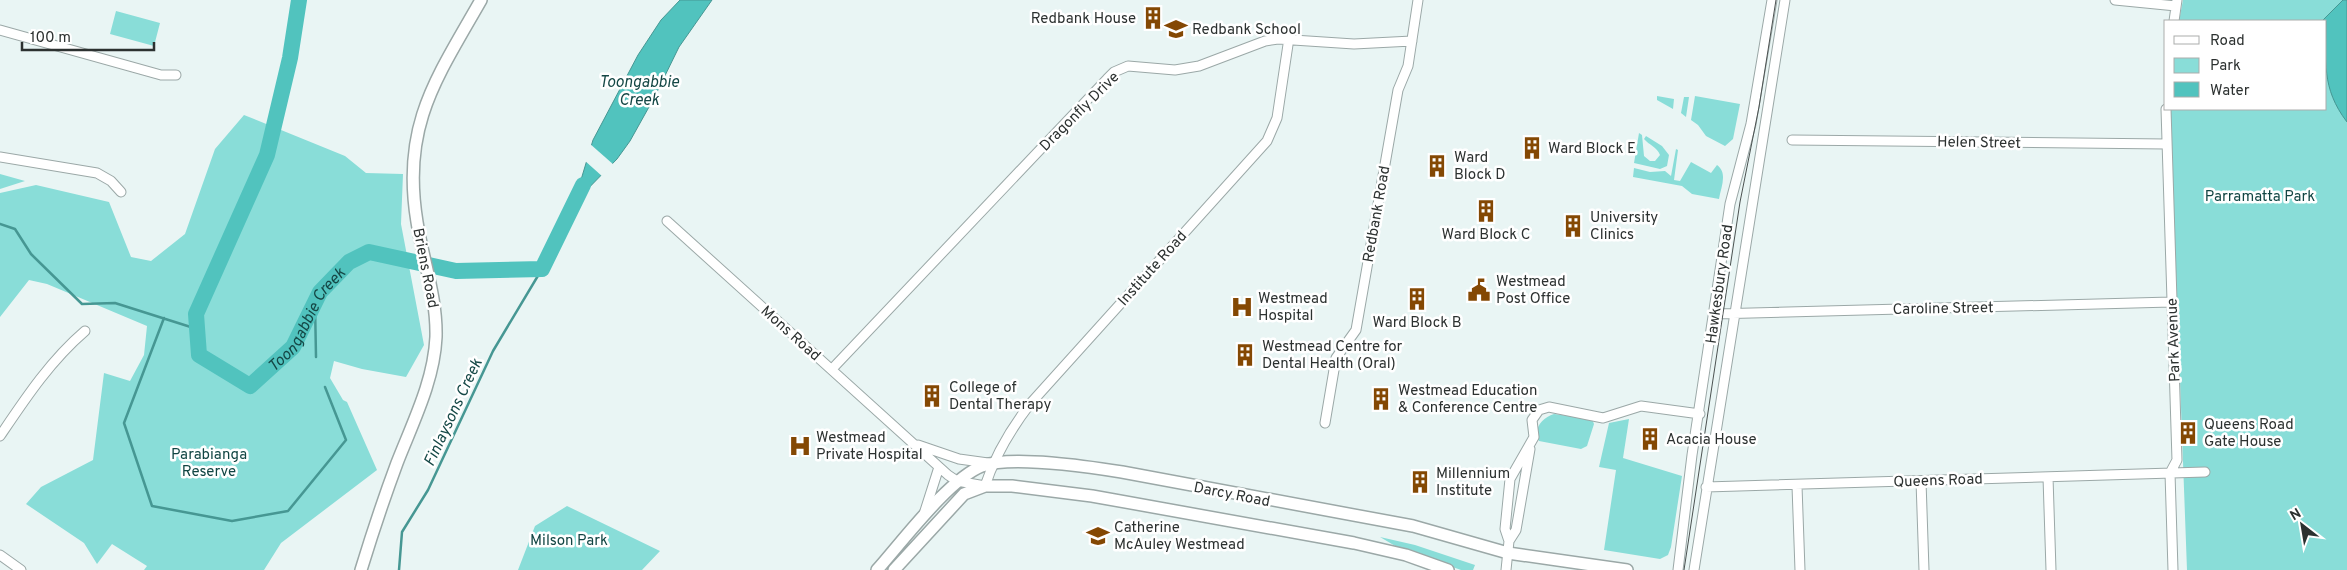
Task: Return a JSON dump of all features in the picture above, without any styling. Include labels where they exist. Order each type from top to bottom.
[{"type":"street","name":"Briens Road","points":[[361,570],[382,502],[430,378],[436,337],[434,297],[417,223],[412,181],[414,145],[424,107],[439,74],[481,0]]},
{"type":"street","name":"Redbank Road","points":[[1324,423],[1336,358],[1356,330],[1398,90],[1408,66],[1418,0]]},
{"type":"street","name":"Hawkesbury Road","points":[[1678,570],[1692,455],[1700,414],[1730,204],[1751,124],[1772,0]]},
{"type":"street","name":"Hawkesbury Road","points":[[1694,570],[1785,0]]},
{"type":"street","points":[[2115,0],[2176,3],[2174,20]]},
{"type":"street","points":[[0,30],[161,75],[176,75]]},
{"type":"street","name":"Dragonfly Drive","points":[[832,369],[1114,72],[1128,66],[1187,68],[1212,62],[1265,41],[1289,38],[1354,44],[1412,41]]},
{"type":"street","name":"Institute Road","points":[[985,486],[992,463],[1002,443],[1030,404],[1267,141],[1277,118],[1289,38]]},
{"type":"street","name":"Park Avenue","points":[[2166,110],[2177,460],[2170,473],[2173,570]]},
{"type":"street","name":"Helen Street","points":[[1792,140],[2166,144]]},
{"type":"street","points":[[0,157],[97,173],[111,182],[121,192]]},
{"type":"street","name":"Mons Road","points":[[667,221],[916,444],[939,467],[957,481],[985,486]]},
{"type":"street","name":"Caroline Street","points":[[1714,314],[2171,302]]},
{"type":"street","points":[[0,436],[29,392],[71,343],[85,332]]},
{"type":"street","points":[[1506,570],[1508,547],[1505,530],[1510,478],[1534,437],[1532,420],[1536,413],[1544,408],[1603,418],[1641,406],[1700,414]]},
{"type":"street","name":"Mons Road","points":[[916,444],[959,459],[992,463]]},
{"type":"street","points":[[1508,547],[1516,530],[1530,446]]},
{"type":"street","name":"Darcy Road","points":[[877,570],[957,481],[974,470],[992,463],[1052,464],[1122,472],[1413,526],[1627,570]]},
{"type":"street","points":[[922,519],[939,467]]},
{"type":"street","name":"Queens Road","points":[[1706,487],[1796,486],[2205,472]]},
{"type":"street","points":[[2048,477],[2051,570]]},
{"type":"street","points":[[1921,481],[1924,570]]},
{"type":"street","name":"Darcy Road","points":[[898,566],[958,498],[970,490],[985,486],[1046,489],[1354,543],[1406,555],[1448,570]]},
{"type":"street","points":[[1796,486],[1800,570]]},
{"type":"street","points":[[0,555],[21,570]]},
{"type":"street","points":[[882,570],[892,563],[898,566]]},
{"type":"green space","name":"Parramatta Park","points":[[2183,0],[2347,0],[2347,570],[2187,570],[2170,110],[2327,110],[2327,20],[2179,20]]},
{"type":"green space","points":[[116,11],[160,23],[154,46],[110,34]]},
{"type":"green space","points":[[1657,96],[1674,99],[1673,109],[1657,100]]},
{"type":"green space","points":[[1695,96],[1740,104],[1733,139],[1725,146],[1706,136],[1698,125],[1691,120]]},
{"type":"green space","points":[[1684,97],[1689,97],[1686,117],[1681,113]]},
{"type":"green space","name":"Parabianga Reserve","points":[[244,115],[345,156],[366,173],[403,174],[401,224],[424,345],[406,377],[362,369],[334,361],[330,378],[343,400],[347,402],[377,470],[281,543],[264,570],[144,570],[147,566],[112,544],[97,564],[84,543],[26,504],[41,487],[93,460],[104,373],[130,381],[144,355],[147,326],[47,284],[29,280],[0,317],[0,193],[36,185],[109,202],[131,257],[151,261],[185,234],[215,149]]},
{"type":"green space","points":[[1639,133],[1642,135],[1644,156],[1650,161],[1655,161],[1660,155],[1644,139],[1646,136],[1662,146],[1669,155],[1667,166],[1660,169],[1634,163]]},
{"type":"green space","points":[[1676,149],[1678,150],[1674,180],[1680,181],[1691,162],[1711,173],[1717,165],[1723,176],[1719,199],[1692,194],[1682,186],[1633,177],[1634,168],[1650,172],[1665,171],[1671,176]]},
{"type":"green space","points":[[0,174],[25,181],[0,189]]},
{"type":"green space","points":[[1554,414],[1592,419],[1594,424],[1587,446],[1581,449],[1539,441],[1537,432],[1540,424]]},
{"type":"green space","points":[[1629,419],[1623,458],[1682,476],[1671,547],[1668,555],[1660,559],[1604,550],[1616,470],[1599,467],[1609,423]]},
{"type":"green space","name":"Milson Park","points":[[567,506],[660,551],[642,570],[518,570],[535,526]]},
{"type":"green space","points":[[1380,537],[1415,545],[1475,565],[1473,570],[1461,570],[1397,547]]},
{"type":"water","name":"Toongabbie Creek","points":[[680,0],[712,0],[679,47],[630,141],[617,159],[574,203],[593,140],[638,55],[661,20]]},
{"type":"water","points":[[2343,0],[2347,0],[2347,122],[2333,98],[2329,86],[2327,74],[2327,20],[2323,20]]},
{"type":"pier","points":[[589,143],[614,165],[603,177],[584,160]]},
{"type":"waterway","name":"Toongabbie Creek","points":[[299,0],[290,58],[267,155],[196,314],[199,355],[250,386],[293,347],[320,292],[349,262],[369,252],[456,271],[542,269],[583,185]]},
{"type":"waterway","points":[[0,224],[15,229],[31,254],[82,304],[115,303],[197,329]]},
{"type":"waterway","name":"Finlaysons Creek","points":[[399,570],[402,532],[428,490],[493,351],[542,269]]},
{"type":"waterway","points":[[315,303],[316,357]]},
{"type":"waterway","points":[[164,318],[124,423],[152,506],[232,521],[288,511],[346,440],[325,387]]},
{"type":"tram line","points":[[1684,570],[1740,202],[1759,107],[1776,0]]},
{"type":"place","name":"Redbank House","points":[[1153,18]]},
{"type":"place","name":"Redbank School","points":[[1176,29]]},
{"type":"place","name":"Ward Block E","points":[[1532,148]]},
{"type":"place","name":"Ward Block D","points":[[1437,166]]},
{"type":"place","name":"Ward Block C","points":[[1486,211]]},
{"type":"place","name":"University Clinics","points":[[1573,226]]},
{"type":"place","name":"Westmead Post Office","points":[[1479,290]]},
{"type":"place","name":"Ward Block B","points":[[1417,299]]},
{"type":"place","name":"Westmead Hospital","points":[[1242,307]]},
{"type":"place","name":"Westmead Centre for Dental Health (Oral)","points":[[1245,355]]},
{"type":"place","name":"College of Dental Therapy","points":[[932,396]]},
{"type":"place","name":"Westmead Education & Conference Centre","points":[[1381,399]]},
{"type":"place","name":"Queens Road Gate House","points":[[2188,433]]},
{"type":"place","name":"Acacia House","points":[[1650,439]]},
{"type":"place","name":"Westmead Private Hospital","points":[[800,446]]},
{"type":"place","name":"Millennium Institute","points":[[1420,482]]},
{"type":"place","name":"Catherine McAuley Westmead","points":[[1098,536]]}]
